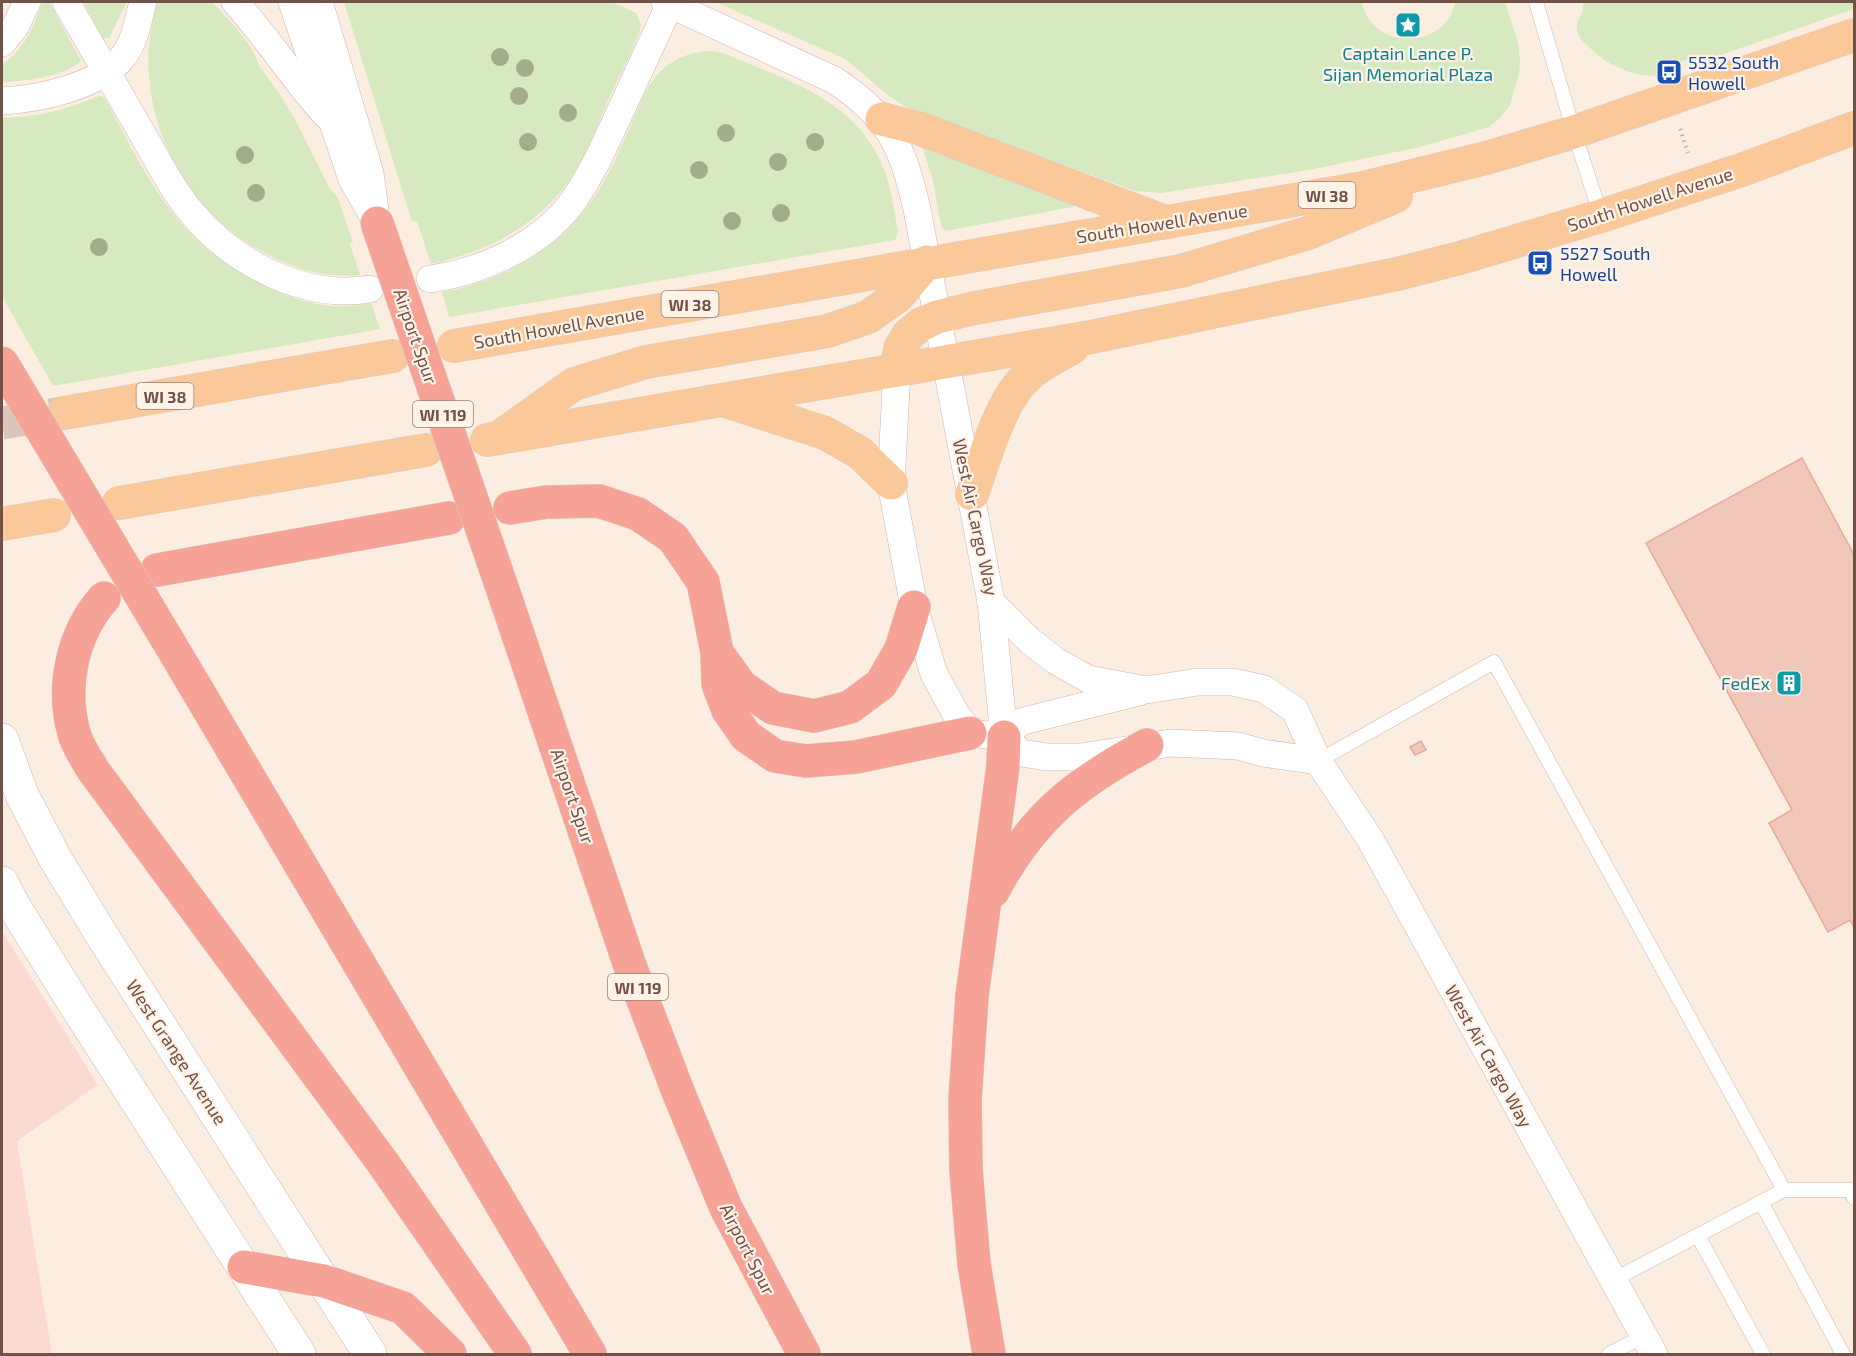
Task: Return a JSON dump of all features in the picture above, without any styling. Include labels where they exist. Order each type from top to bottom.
[{"type":"highway","name":"Airport Spur","points":[[377,223],[630,966],[726,1208],[804,1354]]},
{"type":"highway","points":[[2,363],[590,1354]]},
{"type":"highway","points":[[510,508],[547,502],[599,501],[638,514],[673,538],[703,582],[717,652],[718,684],[728,710],[746,736],[775,756],[806,760],[856,757],[970,733]]},
{"type":"highway","points":[[157,570],[449,518]]},
{"type":"highway","points":[[104,598],[86,623],[74,653],[67,692],[74,735],[93,770],[383,1163],[515,1354]]},
{"type":"highway","points":[[717,652],[741,686],[773,708],[813,716],[850,707],[881,684],[901,649],[914,607]]},
{"type":"highway","points":[[989,1354],[974,1264],[965,1130],[968,1032],[1003,766],[1004,737]]},
{"type":"highway","points":[[985,906],[1018,849],[1046,814],[1081,785],[1147,745]]},
{"type":"highway","points":[[244,1267],[324,1281],[403,1308],[450,1354]]},
{"type":"main road","name":"South Howell Avenue","points":[[454,346],[1363,188],[1486,158],[1574,132],[1854,35]]},
{"type":"main road","points":[[882,119],[921,129],[1167,222]]},
{"type":"main road","name":"South Howell Avenue","points":[[927,262],[898,296],[868,317],[828,331],[646,362],[574,384],[493,439],[1091,338],[1397,274],[1460,258],[1601,216],[1747,168],[1854,128]]},
{"type":"main road","points":[[897,370],[900,349],[908,335],[920,325],[937,317],[975,308],[1181,271],[1224,259],[1308,233],[1486,158]]},
{"type":"main road","points":[[972,494],[1001,416],[1018,386],[1039,366],[1091,338]]},
{"type":"main road","name":"WI 38","points":[[64,413],[393,356]]},
{"type":"main road","points":[[722,400],[825,433],[861,453],[891,483]]},
{"type":"main road","points":[[119,503],[426,450]]},
{"type":"main road","points":[[2,524],[54,515]]},
{"type":"street","points":[[2,43],[15,27],[27,2]]},
{"type":"street","points":[[66,2],[177,193],[192,213],[216,236],[250,261],[279,278],[298,284],[339,291],[370,289]]},
{"type":"street","points":[[2,101],[25,99],[53,92],[83,83],[107,72],[122,58],[129,46],[143,2]]},
{"type":"street","points":[[235,2],[274,48],[302,89],[331,120]]},
{"type":"street","points":[[292,2],[351,179],[377,223]]},
{"type":"street","points":[[319,2],[370,173],[377,223]]},
{"type":"street","points":[[430,279],[485,265],[511,252],[543,231],[567,209],[595,167],[668,3]]},
{"type":"street","name":"West Air Cargo Way","points":[[668,3],[834,80],[854,93],[882,119],[900,149],[911,181],[991,602],[1030,640],[1056,661],[1089,679],[1146,690],[1198,682],[1233,682],[1264,689],[1295,710],[1318,761],[1370,839],[1650,1349]]},
{"type":"street","points":[[897,370],[891,483],[914,607],[934,674],[956,714],[970,733],[1004,737],[1021,753],[1047,757],[1081,757],[1171,742],[1238,746],[1263,753],[1318,761]]},
{"type":"street","points":[[991,602],[1004,737]]},
{"type":"street","points":[[1004,737],[1020,722],[1146,690]]},
{"type":"street","name":"West Grange Avenue","points":[[2,740],[22,795],[56,860],[370,1354]]},
{"type":"street","points":[[2,883],[76,1006],[299,1354]]},
{"type":"lane","points":[[1536,2],[1601,216]]},
{"type":"lane","points":[[1318,761],[1494,662],[1784,1190]]},
{"type":"lane","points":[[1613,1280],[1784,1190],[1851,1190],[1854,1198]]},
{"type":"lane","points":[[1761,1202],[1843,1354]]},
{"type":"lane","points":[[1698,1236],[1763,1354]]},
{"type":"lane","points":[[1609,1354],[1650,1349]]},
{"type":"path","points":[[1680,129],[1689,156]]},
{"type":"shaded area","points":[[2,931],[98,1085],[17,1141],[52,1354],[2,1354]]},
{"type":"green space","points":[[43,2],[50,3],[81,61],[65,71],[54,74],[2,82],[2,65],[23,44]]},
{"type":"green space","points":[[83,2],[127,2],[109,38],[103,38]]},
{"type":"green space","points":[[157,2],[212,2],[246,41],[259,66],[297,123],[329,187],[337,196],[353,242],[350,244],[360,275],[333,275],[309,271],[261,251],[235,234],[212,214],[192,190],[175,165],[154,107],[149,77],[149,46]]},
{"type":"green space","points":[[344,2],[611,2],[636,13],[641,25],[586,152],[563,189],[532,220],[514,232],[474,251],[431,264],[417,221],[412,222]]},
{"type":"green space","points":[[715,2],[1362,2],[1368,18],[1379,30],[1408,39],[1438,30],[1449,18],[1455,2],[1505,2],[1518,43],[1519,73],[1510,105],[1489,127],[1420,147],[1309,170],[1161,193],[1135,191],[908,108],[843,58]]},
{"type":"green space","points":[[1583,2],[1854,2],[1854,9],[1706,60],[1704,54],[1657,70],[1658,76],[1648,76],[1621,69],[1585,44],[1577,31],[1583,11]]},
{"type":"green space","points":[[709,51],[723,53],[796,84],[839,110],[858,127],[873,147],[885,172],[898,231],[895,240],[449,317],[442,292],[491,278],[513,268],[555,241],[573,224],[603,183],[646,91],[658,74],[680,58]]},
{"type":"green space","points":[[99,96],[104,97],[136,157],[169,208],[188,231],[211,252],[238,271],[270,288],[307,302],[332,306],[371,303],[380,329],[53,386],[2,296],[2,118],[51,112]]},
{"type":"green space","points":[[922,147],[1075,204],[1072,207],[946,231],[942,228],[940,221],[933,180]]},
{"type":"building","name":"FedEx","points":[[1802,458],[1854,555],[1854,928],[1850,920],[1828,932],[1769,823],[1792,810],[1646,543]]},
{"type":"building","points":[[1421,741],[1426,750],[1415,755],[1410,747]]},
{"type":"tunnel","points":[[2,423],[63,413]]},
{"type":"place","name":"Captain Lance P. Sijan Memorial Plaza","points":[[1408,25]]},
{"type":"place","name":"5532 South Howell","points":[[1669,72]]},
{"type":"place","name":"5527 South Howell","points":[[1540,263]]},
{"type":"place","name":"FedEx","points":[[1789,683]]}]
